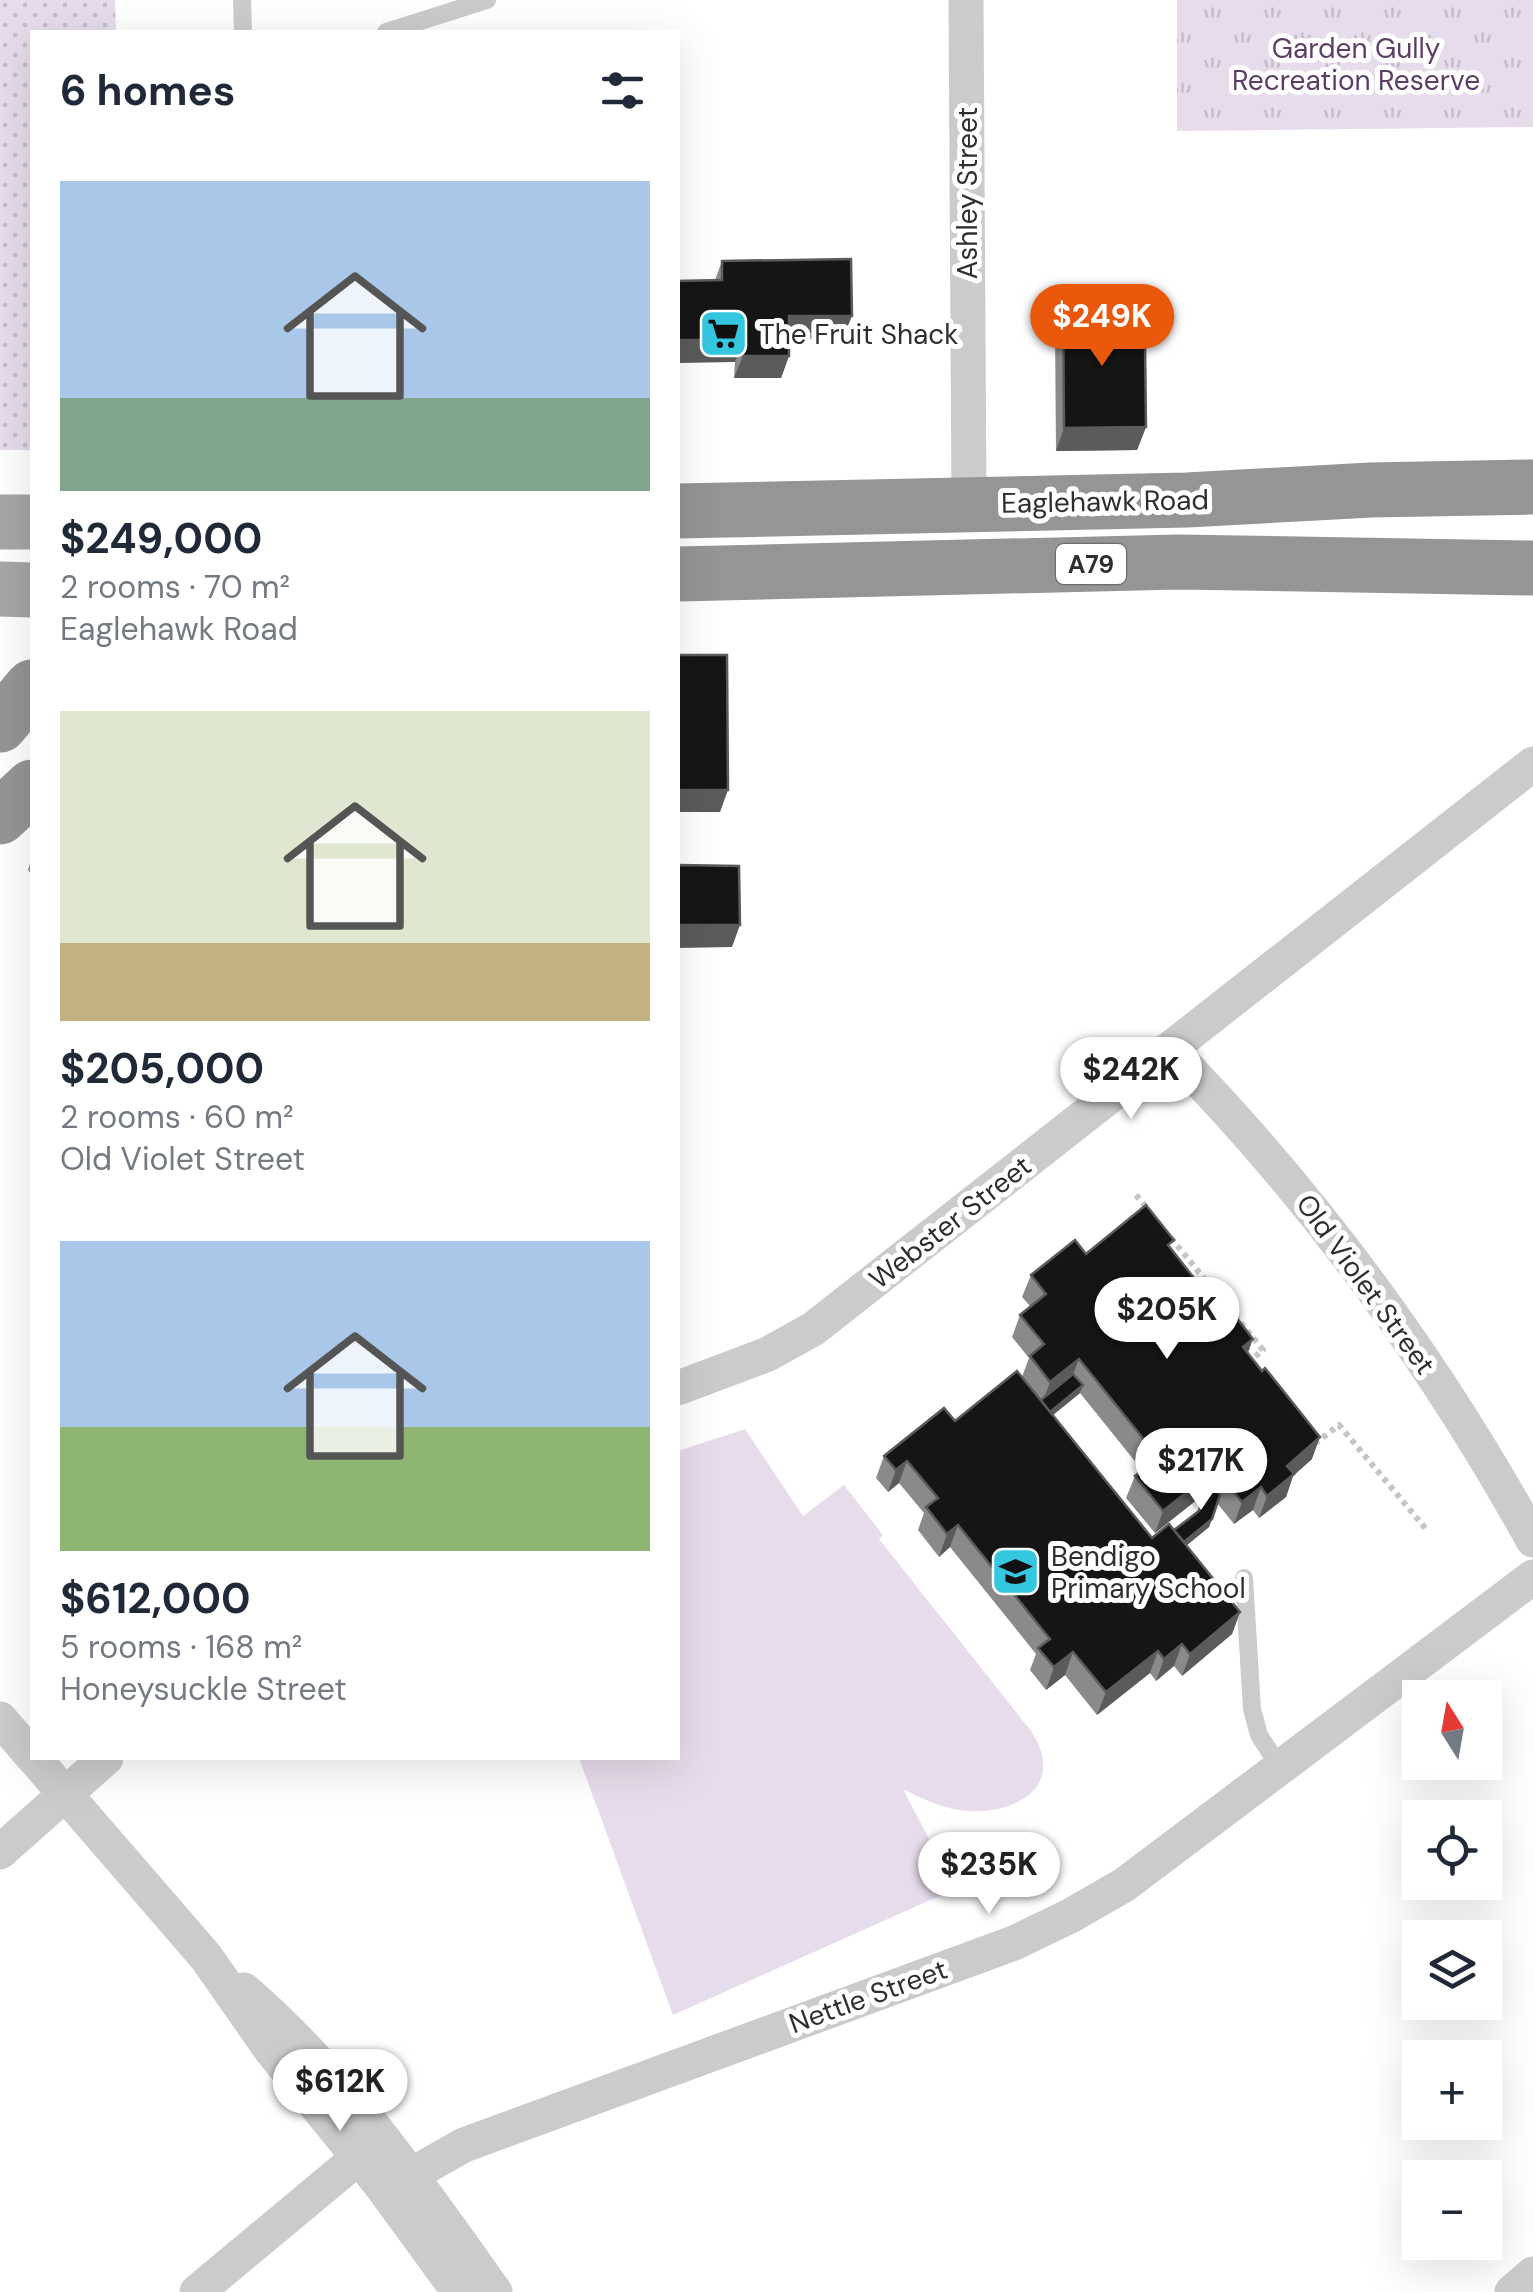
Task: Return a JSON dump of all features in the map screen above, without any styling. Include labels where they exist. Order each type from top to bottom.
[{"type":"highway","name":"Eaglehawk Road","points":[[680,511],[1205,500],[1533,486]]},
{"type":"highway","name":"Ashley Street","points":[[968,503],[970,566]]},
{"type":"highway","name":"A79","points":[[680,574],[1178,562],[1533,568]]},
{"type":"highway","points":[[0,725],[30,689]]},
{"type":"highway","points":[[0,817],[30,789]]},
{"type":"main road","points":[[0,522],[30,522]]},
{"type":"main road","points":[[0,589],[30,590]]},
{"type":"street","name":"Ashley Street","points":[[966,0],[968,503]]},
{"type":"street","name":"Webster Street","points":[[680,1387],[794,1342],[1533,764]]},
{"type":"street","name":"Old Violet Street","points":[[1170,1050],[1264,1149],[1363,1272],[1480,1446],[1533,1540]]},
{"type":"street","name":"Nettle Street","points":[[411,2175],[464,2145],[1042,1930],[1124,1885],[1533,1577]]},
{"type":"street","points":[[0,1719],[30,1754]]},
{"type":"street","points":[[36,1760],[206,1957],[271,2050],[359,2158],[459,2292]]},
{"type":"street","points":[[0,1852],[104,1760]]},
{"type":"street","points":[[206,1957],[290,2030],[356,2103],[495,2292]]},
{"type":"street","points":[[197,2292],[359,2158]]},
{"type":"street","points":[[1512,2292],[1533,2274]]},
{"type":"lane","points":[[242,0],[243,30]]},
{"type":"lane","points":[[392,30],[487,0]]},
{"type":"lane","points":[[1244,1578],[1252,1708],[1259,1735],[1280,1768]]},
{"type":"path","points":[[1136,1194],[1159,1223]]},
{"type":"path","points":[[1170,1237],[1263,1350],[1250,1361],[1261,1374]]},
{"type":"path","points":[[1306,1429],[1317,1442],[1339,1425],[1426,1529]]},
{"type":"green space","points":[[0,0],[115,0],[116,30],[30,30],[30,450],[0,450]]},
{"type":"green space","name":"Garden Gully Recreation Reserve","points":[[1177,0],[1533,0],[1533,127],[1177,131]]},
{"type":"green space","points":[[745,1429],[803,1516],[844,1485],[883,1535],[879,1539],[1031,1731],[1043,1766],[1040,1780],[1021,1801],[988,1811],[952,1809],[903,1789],[955,1889],[673,2015],[580,1760],[680,1760],[680,1450]]},
{"type":"building","points":[[851,259],[852,316],[789,316],[789,356],[743,356],[743,340],[680,340],[680,281],[722,280],[722,261]]},
{"type":"building","points":[[1124,302],[1124,342],[1145,342],[1146,427],[1064,428],[1063,303]]},
{"type":"building","points":[[680,655],[727,655],[728,790],[680,790]]},
{"type":"building","points":[[680,865],[739,866],[740,925],[680,925]]},
{"type":"building","points":[[1146,1205],[1174,1240],[1168,1245],[1216,1306],[1223,1300],[1253,1339],[1243,1347],[1262,1371],[1265,1368],[1320,1437],[1287,1466],[1294,1474],[1267,1496],[1261,1487],[1242,1502],[1221,1476],[1244,1458],[1238,1451],[1163,1511],[1135,1476],[1158,1457],[1079,1359],[1050,1382],[1030,1356],[1044,1344],[1020,1315],[1046,1294],[1031,1275],[1075,1240],[1086,1254]]},
{"type":"building","points":[[1017,1371],[1152,1538],[1169,1524],[1240,1612],[1190,1654],[1182,1644],[1164,1659],[1158,1651],[1106,1692],[1073,1652],[1054,1667],[1038,1648],[1050,1639],[958,1525],[947,1534],[926,1507],[938,1498],[907,1461],[896,1470],[884,1456],[944,1408],[955,1421]]},
{"type":"building","points":[[1073,1374],[1083,1385],[1050,1412],[1041,1400]]},
{"type":"building","points":[[1233,1466],[1221,1476],[1212,1519],[1184,1542],[1174,1530],[1199,1511],[1205,1488]]},
{"type":"place","name":"The Fruit Shack","points":[[724,334]]},
{"type":"place","name":"Bendigo Primary School","points":[[1016,1572]]}]
